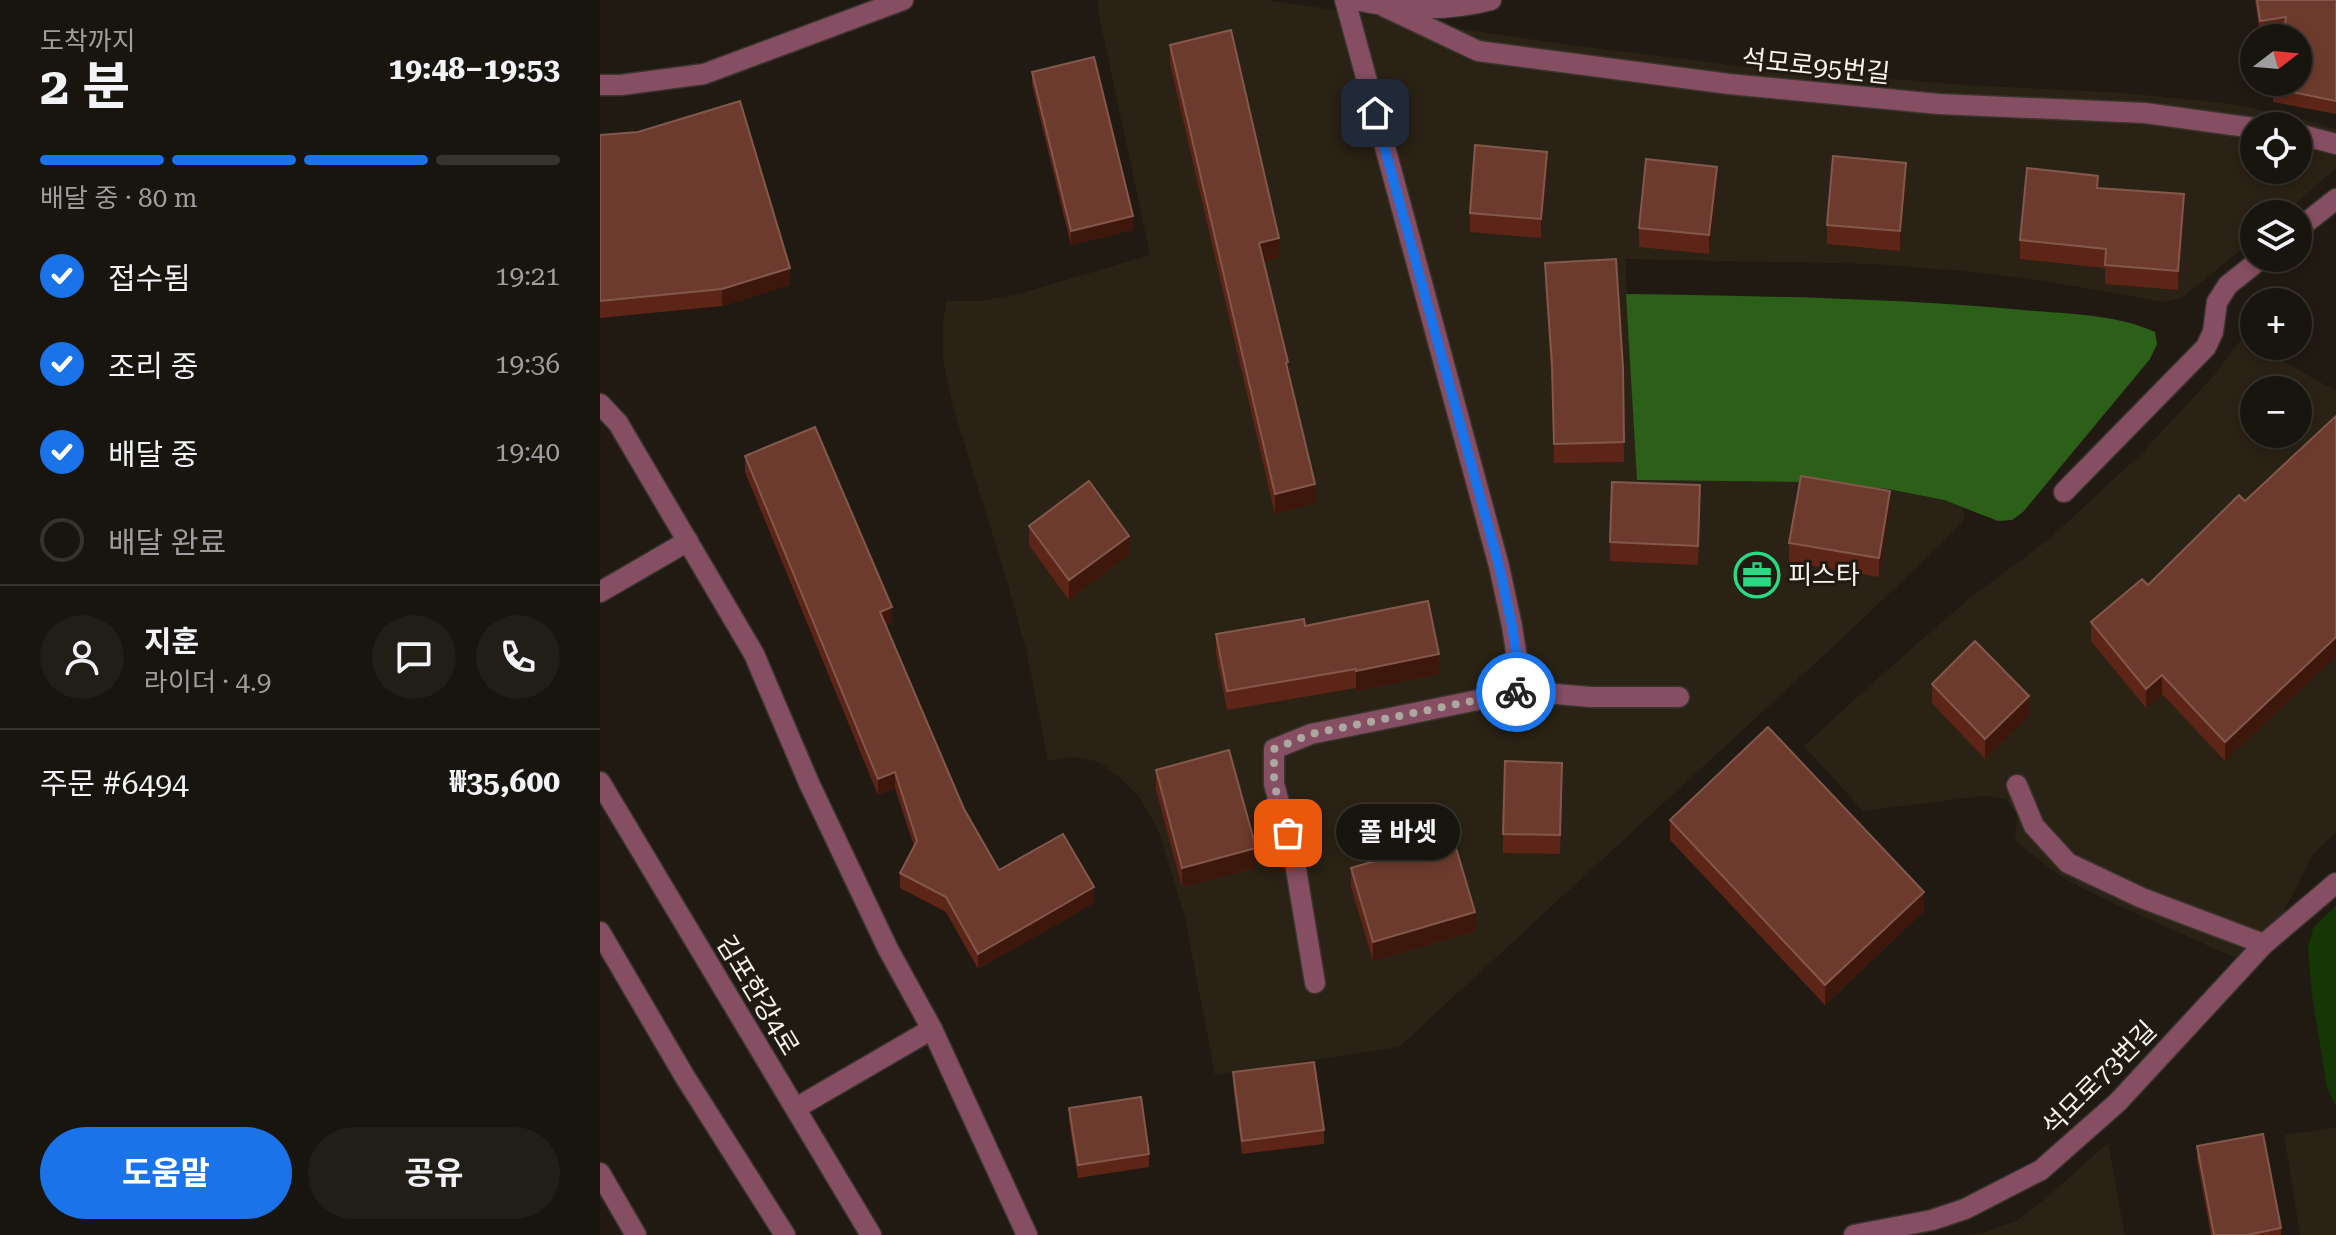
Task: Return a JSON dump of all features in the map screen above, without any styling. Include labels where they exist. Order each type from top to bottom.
[{"type":"street","points":[[600,85],[704,74],[903,0]]},
{"type":"street","points":[[1345,0],[1499,566],[1522,691]]},
{"type":"street","name":"석모로95번길","points":[[1355,0],[1385,7],[1439,10],[1491,0]]},
{"type":"street","name":"석모로95번길","points":[[1385,7],[1478,51],[1759,87],[1939,104],[2145,113],[2240,126]]},
{"type":"street","points":[[2312,138],[2336,144]]},
{"type":"street","points":[[2312,218],[2336,199]]},
{"type":"street","points":[[2064,492],[2206,347],[2213,332],[2217,302],[2228,285],[2244,272]]},
{"type":"street","points":[[600,404],[618,423],[754,654],[809,783],[882,935],[932,1029],[1027,1235]]},
{"type":"street","points":[[600,592],[688,541]]},
{"type":"street","points":[[1315,983],[1294,857],[1274,784],[1274,749],[1311,734],[1522,691],[1590,697],[1679,697]]},
{"type":"street","name":"김포한강4로","points":[[600,782],[871,1235]]},
{"type":"street","points":[[2017,785],[2034,826],[2068,863],[2142,898],[2264,944]]},
{"type":"street","name":"석모로73번길","points":[[1854,1235],[1932,1220],[1965,1209],[2041,1170],[2118,1102],[2264,944],[2336,883]]},
{"type":"street","points":[[600,932],[685,1077],[785,1235]]},
{"type":"street","points":[[796,1108],[932,1029]]},
{"type":"street","points":[[600,1173],[636,1235]]},
{"type":"shaded area","points":[[1099,0],[1267,0],[1570,45],[1756,68],[1968,85],[2124,93],[2233,104],[2268,112],[2240,112],[2240,184],[2312,184],[2312,122],[2336,129],[2336,168],[2300,200],[2240,200],[2240,250],[2182,298],[2163,302],[1974,272],[1873,264],[1625,259],[1637,480],[1805,482],[1888,489],[1944,500],[1963,508],[1965,519],[1848,633],[1399,1047],[1215,1075],[1185,918],[1159,832],[1140,798],[1099,762],[1075,757],[1048,761],[1027,654],[953,407],[943,361],[943,319],[947,301],[980,301],[1022,293],[1150,255],[1097,6]]},
{"type":"shaded area","points":[[2240,341],[2240,360],[2281,360],[2309,376],[2240,376],[2240,448],[2312,448],[2312,377],[2336,391],[2336,832],[2313,854],[2282,915],[2235,958],[2060,876],[2015,841],[2017,815],[2007,800],[1985,796],[1863,811],[1804,746],[1966,601],[2048,540],[2142,453],[2216,373]]},
{"type":"shaded area","points":[[2336,1127],[2336,1235],[2300,1235],[2284,1135]]},
{"type":"shaded area","points":[[2108,1143],[2125,1235],[1969,1235],[2016,1221]]},
{"type":"green space","points":[[1626,294],[1874,300],[2073,314],[2140,326],[2155,332],[2157,344],[2150,359],[2023,512],[2012,520],[1998,521],[1944,500],[1888,489],[1805,482],[1637,480]]},
{"type":"green space","points":[[2336,906],[2336,1107],[2327,1088],[2308,948],[2313,928]]},
{"type":"building","points":[[2257,0],[2336,0],[2336,101],[2312,96],[2312,24],[2285,24],[2286,17],[2260,21]]},
{"type":"building","points":[[1231,30],[1279,238],[1259,243],[1315,484],[1275,494],[1170,45]]},
{"type":"building","points":[[1094,57],[1133,216],[1071,231],[1032,72]]},
{"type":"building","points":[[740,101],[790,268],[722,289],[600,301],[600,135],[638,132]]},
{"type":"building","points":[[1475,145],[1547,152],[1541,219],[1470,213]]},
{"type":"building","points":[[1833,156],[1906,163],[1900,231],[1827,225]]},
{"type":"building","points":[[1646,159],[1717,167],[1709,235],[1639,228]]},
{"type":"building","points":[[2027,168],[2098,176],[2097,188],[2184,194],[2178,271],[2105,265],[2106,249],[2020,240]]},
{"type":"building","points":[[1616,259],[1624,442],[1554,444],[1545,263]]},
{"type":"building","points":[[2336,416],[2336,637],[2225,742],[2162,675],[2146,689],[2091,622],[2142,579],[2148,585],[2239,495],[2245,501],[2302,448],[2312,448],[2312,438]]},
{"type":"building","points":[[815,427],[892,607],[880,612],[964,809],[999,870],[1063,834],[1094,887],[978,954],[946,897],[900,873],[917,841],[895,772],[878,779],[745,456]]},
{"type":"building","points":[[1801,476],[1890,491],[1879,558],[1789,543]]},
{"type":"building","points":[[1089,481],[1129,536],[1069,580],[1029,526]]},
{"type":"building","points":[[1612,482],[1700,485],[1698,546],[1610,542]]},
{"type":"building","points":[[1428,601],[1439,654],[1356,671],[1227,691],[1216,634],[1304,619],[1305,626]]},
{"type":"building","points":[[1975,641],[2029,696],[1985,739],[1932,684]]},
{"type":"building","points":[[1768,727],[1924,892],[1825,985],[1670,820]]},
{"type":"building","points":[[1229,750],[1256,848],[1182,868],[1156,770]]},
{"type":"building","points":[[1505,761],[1562,763],[1560,835],[1503,834]]},
{"type":"building","points":[[1453,838],[1475,912],[1373,942],[1351,868]]},
{"type":"building","points":[[1314,1062],[1324,1130],[1242,1141],[1233,1072]]},
{"type":"building","points":[[1141,1097],[1149,1154],[1078,1165],[1069,1108]]},
{"type":"building","points":[[2263,1134],[2281,1228],[2247,1235],[2214,1235],[2197,1146]]},
{"type":"way so far","points":[[1288,833],[1274,784],[1274,749],[1311,734],[1516,692]]},
{"type":"place","name":"피스타","points":[[1757,575]]},
{"type":"place","name":"폴 바셋","points":[[1288,833]]},
{"type":"route","points":[[1375,113],[1499,566],[1522,691],[1516,692]]}]
